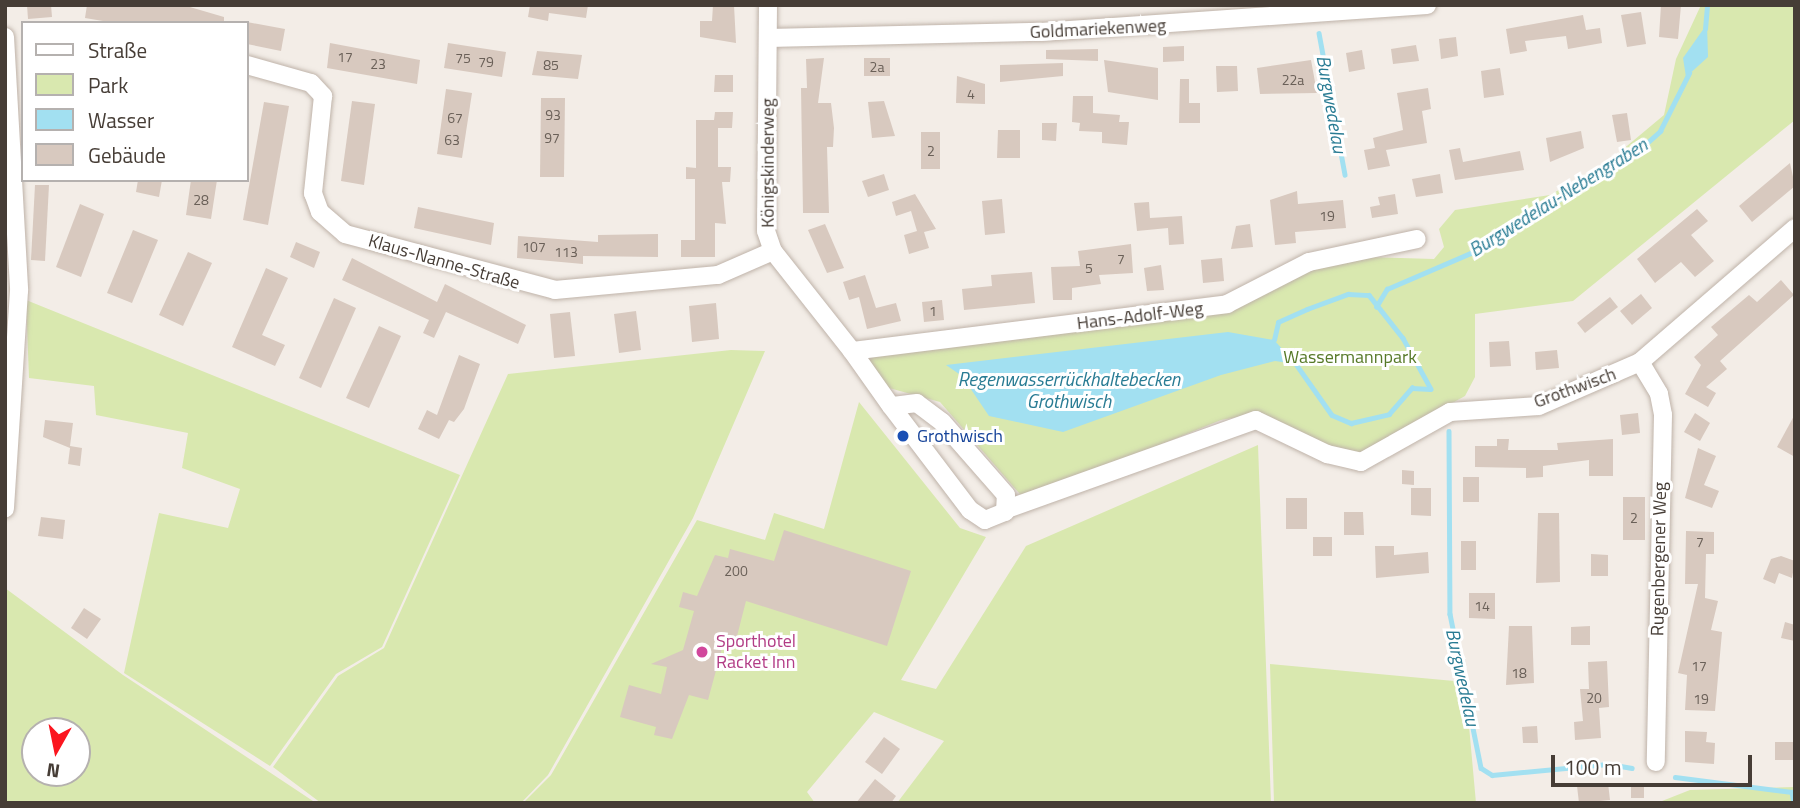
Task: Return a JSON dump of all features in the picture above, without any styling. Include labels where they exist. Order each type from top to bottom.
[{"type":"street","name":"Königskinderweg","points":[[768,5],[766,231],[773,251],[852,351],[974,515],[990,520],[1007,509]]},
{"type":"street","name":"Goldmariekenweg","points":[[768,38],[1020,33],[1427,5]]},
{"type":"street","points":[[5,509],[19,291],[6,39]]},
{"type":"street","name":"Klaus-Nanne-Straße","points":[[248,65],[311,83],[323,96],[313,192],[320,212],[345,234],[555,290],[718,275],[773,251]]},
{"type":"street","name":"Grothwisch","points":[[1007,509],[1256,419],[1271,421],[1327,454],[1361,461],[1450,412],[1539,406],[1640,362],[1795,228]]},
{"type":"street","name":"Hans-Adolf-Weg","points":[[852,351],[1227,304],[1309,262],[1417,239]]},
{"type":"street","name":"Rugenbergener Weg","points":[[1640,362],[1659,394],[1662,415],[1656,762]]},
{"type":"street","points":[[891,406],[908,401],[932,414],[996,482],[1007,509]]},
{"type":"green space","name":"Wassermannpark","points":[[1701,5],[1795,5],[1795,120],[1573,301],[1475,314],[1475,377],[1465,396],[1359,454],[1335,453],[1249,415],[1221,420],[1025,500],[940,402],[889,388],[870,363],[869,355],[1226,308],[1312,268],[1366,257],[1434,259],[1444,247],[1439,229],[1455,210],[1550,195],[1609,161],[1664,115],[1676,59]]},
{"type":"green space","points":[[26,300],[460,475],[382,647],[336,674],[270,766],[124,673],[159,513],[228,528],[240,489],[182,468],[188,433],[96,415],[94,386],[29,378]]},
{"type":"green space","points":[[731,350],[765,351],[693,518],[548,775],[521,803],[321,803],[273,767],[338,676],[384,648],[508,374]]},
{"type":"green space","points":[[859,402],[960,528],[986,537],[901,680],[936,689],[1026,546],[1258,445],[1271,803],[897,803],[944,741],[874,712],[807,792],[815,803],[523,803],[551,775],[697,520],[765,540],[774,513],[824,529]]},
{"type":"green space","points":[[5,588],[123,675],[316,803],[5,803]]},
{"type":"green space","points":[[1270,664],[1465,682],[1476,803],[1274,803]]},
{"type":"green space","points":[[1795,787],[1795,803],[1657,803],[1690,790]]},
{"type":"water","points":[[1707,24],[1708,57],[1686,77],[1683,58]]},
{"type":"water","name":"Regenwasserrückhaltebecken Grothwisch","points":[[1228,332],[1274,340],[1296,364],[1275,361],[1221,375],[1063,432],[989,416],[962,376],[946,365]]},
{"type":"building","points":[[27,5],[51,5],[52,17],[28,19]]},
{"type":"building","points":[[87,5],[183,5],[224,17],[224,21],[103,21],[85,18]]},
{"type":"building","points":[[530,5],[588,5],[586,18],[549,13],[548,21],[528,17]]},
{"type":"building","points":[[713,5],[734,5],[736,43],[700,37],[700,21],[712,21]]},
{"type":"building","points":[[1661,5],[1681,5],[1678,39],[1659,37]]},
{"type":"building","points":[[1641,12],[1646,44],[1627,47],[1621,15]]},
{"type":"building","points":[[1583,15],[1586,30],[1600,28],[1602,43],[1568,49],[1566,36],[1525,41],[1527,51],[1510,54],[1506,29]]},
{"type":"building","points":[[248,22],[285,29],[281,51],[248,44]]},
{"type":"building","points":[[1456,37],[1458,56],[1441,59],[1439,39]]},
{"type":"building","points":[[330,43],[420,60],[417,84],[327,68]]},
{"type":"building","points":[[448,43],[506,52],[502,77],[444,68]]},
{"type":"building","points":[[1416,45],[1419,61],[1393,64],[1391,49]]},
{"type":"building","points":[[1184,46],[1184,61],[1163,62],[1163,47]]},
{"type":"building","points":[[1098,49],[1098,61],[1046,59],[1046,50]]},
{"type":"building","points":[[1362,50],[1365,69],[1349,72],[1346,53]]},
{"type":"building","points":[[537,51],[582,55],[578,79],[532,75]]},
{"type":"building","points":[[824,58],[818,103],[831,103],[834,128],[833,147],[827,147],[829,213],[803,213],[801,88],[807,88],[806,59]]},
{"type":"building","points":[[864,58],[890,58],[890,76],[864,76]]},
{"type":"building","points":[[1104,60],[1158,68],[1158,100],[1108,92]]},
{"type":"building","points":[[1311,60],[1317,93],[1260,94],[1257,68]]},
{"type":"building","points":[[1063,63],[1063,76],[1000,82],[1000,65]]},
{"type":"building","points":[[1216,66],[1237,66],[1238,91],[1217,92]]},
{"type":"building","points":[[1500,68],[1504,95],[1484,98],[1481,71]]},
{"type":"building","points":[[715,75],[733,75],[733,92],[714,92]]},
{"type":"building","points":[[957,76],[985,84],[985,104],[956,103]]},
{"type":"building","points":[[1180,79],[1189,79],[1189,103],[1200,103],[1200,123],[1179,123]]},
{"type":"building","points":[[1428,88],[1431,109],[1422,111],[1427,143],[1386,150],[1390,166],[1368,170],[1364,150],[1375,148],[1373,138],[1403,130],[1397,93]]},
{"type":"building","points":[[446,89],[472,93],[462,158],[437,154]]},
{"type":"building","points":[[1073,96],[1093,96],[1093,113],[1120,115],[1119,122],[1129,122],[1127,145],[1102,143],[1102,132],[1079,131],[1080,123],[1072,122]]},
{"type":"building","points":[[541,98],[565,98],[564,177],[540,177]]},
{"type":"building","points":[[352,101],[375,104],[364,185],[341,181]]},
{"type":"building","points":[[884,101],[895,136],[872,138],[868,102]]},
{"type":"building","points":[[264,102],[289,106],[268,225],[243,220]]},
{"type":"building","points":[[715,112],[733,112],[732,128],[718,128],[718,167],[731,167],[730,182],[722,182],[726,224],[715,223],[715,257],[681,257],[681,240],[695,240],[695,179],[686,179],[686,167],[696,168],[696,120],[714,120]]},
{"type":"building","points":[[1627,113],[1631,140],[1617,142],[1612,115]]},
{"type":"building","points":[[1042,123],[1057,123],[1056,141],[1042,140]]},
{"type":"building","points":[[998,130],[1020,130],[1020,158],[997,158]]},
{"type":"building","points":[[1581,131],[1584,148],[1550,162],[1546,138]]},
{"type":"building","points":[[921,132],[940,132],[940,169],[921,169]]},
{"type":"building","points":[[1460,148],[1463,162],[1520,151],[1524,170],[1455,180],[1449,150]]},
{"type":"building","points":[[1790,163],[1795,186],[1752,222],[1739,206]]},
{"type":"building","points":[[884,174],[889,190],[868,197],[862,181]]},
{"type":"building","points":[[1440,174],[1443,193],[1416,197],[1412,179]]},
{"type":"building","points":[[138,182],[162,182],[159,197],[136,192]]},
{"type":"building","points":[[191,182],[217,182],[211,219],[186,215]]},
{"type":"building","points":[[35,185],[49,185],[45,261],[31,260]]},
{"type":"building","points":[[1297,191],[1298,204],[1343,200],[1346,228],[1295,232],[1296,243],[1275,245],[1270,200]]},
{"type":"building","points":[[915,194],[936,229],[924,232],[929,248],[909,254],[904,235],[917,231],[911,211],[896,216],[892,202]]},
{"type":"building","points":[[1395,194],[1398,214],[1372,218],[1370,207],[1380,205],[1378,197]]},
{"type":"building","points":[[1002,199],[1005,233],[985,235],[982,201]]},
{"type":"building","points":[[1149,202],[1150,218],[1182,216],[1184,244],[1169,245],[1168,228],[1137,231],[1134,203]]},
{"type":"building","points":[[80,204],[104,214],[81,277],[56,267]]},
{"type":"building","points":[[418,207],[494,223],[491,245],[414,228]]},
{"type":"building","points":[[1697,209],[1708,221],[1691,235],[1714,261],[1695,277],[1681,262],[1655,283],[1637,259]]},
{"type":"building","points":[[825,224],[844,268],[827,273],[808,230]]},
{"type":"building","points":[[1250,224],[1253,247],[1231,249],[1236,226]]},
{"type":"building","points":[[133,230],[158,240],[132,303],[107,293]]},
{"type":"building","points":[[658,234],[658,257],[583,256],[583,264],[517,258],[518,236],[598,242],[598,235]]},
{"type":"building","points":[[296,242],[320,252],[314,268],[290,257]]},
{"type":"building","points":[[1131,244],[1133,273],[1099,275],[1101,284],[1072,288],[1072,300],[1053,300],[1051,267],[1080,266],[1078,251]]},
{"type":"building","points":[[188,252],[212,263],[183,326],[159,315]]},
{"type":"building","points":[[352,258],[437,302],[445,284],[526,325],[518,344],[446,312],[434,338],[423,333],[429,320],[342,280]]},
{"type":"building","points":[[1222,258],[1224,281],[1203,283],[1201,260]]},
{"type":"building","points":[[1161,265],[1164,290],[1147,291],[1144,268]]},
{"type":"building","points":[[266,268],[288,278],[262,335],[285,345],[275,366],[232,347]]},
{"type":"building","points":[[1032,272],[1035,303],[964,310],[962,289],[992,286],[991,275]]},
{"type":"building","points":[[865,275],[876,308],[896,303],[901,321],[867,329],[859,297],[849,300],[843,282]]},
{"type":"building","points":[[1781,280],[1794,295],[1720,361],[1727,369],[1706,387],[1716,393],[1708,407],[1685,394],[1701,365],[1694,357],[1718,335],[1711,327],[1749,295],[1757,302]]},
{"type":"building","points":[[1641,294],[1652,308],[1632,325],[1620,311]]},
{"type":"building","points":[[1610,297],[1618,307],[1585,333],[1577,323]]},
{"type":"building","points":[[334,298],[356,308],[321,388],[299,378]]},
{"type":"building","points":[[942,300],[944,320],[924,322],[922,302]]},
{"type":"building","points":[[716,303],[719,339],[692,342],[689,306]]},
{"type":"building","points":[[636,311],[641,350],[619,353],[614,314]]},
{"type":"building","points":[[570,312],[575,356],[554,358],[550,314]]},
{"type":"building","points":[[379,326],[401,336],[369,408],[346,398]]},
{"type":"building","points":[[1509,341],[1511,366],[1490,367],[1489,342]]},
{"type":"building","points":[[1557,350],[1559,368],[1536,370],[1535,352]]},
{"type":"building","points":[[459,355],[480,364],[464,409],[454,422],[449,420],[439,439],[418,429],[427,410],[437,415]]},
{"type":"building","points":[[1638,413],[1640,433],[1622,435],[1620,415]]},
{"type":"building","points":[[1695,413],[1710,423],[1700,441],[1684,432]]},
{"type":"building","points":[[1795,414],[1795,457],[1777,447]]},
{"type":"building","points":[[45,420],[73,423],[70,446],[82,448],[80,466],[68,464],[70,448],[43,437]]},
{"type":"building","points":[[1497,439],[1509,439],[1508,450],[1558,450],[1557,443],[1613,439],[1613,476],[1589,476],[1589,460],[1543,466],[1543,477],[1526,478],[1526,468],[1475,467],[1475,446],[1497,446]]},
{"type":"building","points":[[1698,448],[1716,456],[1704,485],[1719,491],[1712,508],[1685,498]]},
{"type":"building","points":[[1402,470],[1414,471],[1414,485],[1402,484]]},
{"type":"building","points":[[1463,477],[1479,477],[1479,502],[1463,502]]},
{"type":"building","points":[[1411,488],[1431,488],[1431,516],[1411,515]]},
{"type":"building","points":[[1623,497],[1645,497],[1645,540],[1623,540]]},
{"type":"building","points":[[1286,498],[1307,498],[1307,529],[1286,529]]},
{"type":"building","points":[[1344,512],[1363,512],[1364,535],[1344,535]]},
{"type":"building","points":[[1538,513],[1559,513],[1560,582],[1536,583]]},
{"type":"building","points":[[41,517],[65,520],[63,539],[38,536]]},
{"type":"building","points":[[784,530],[911,571],[887,646],[746,601],[735,644],[724,641],[708,700],[689,695],[672,739],[654,735],[656,727],[620,717],[629,685],[661,694],[667,667],[651,664],[683,650],[694,611],[679,607],[683,592],[697,596],[715,555],[728,558],[730,549],[774,561]]},
{"type":"building","points":[[1686,531],[1714,532],[1714,554],[1706,554],[1705,598],[1718,601],[1711,630],[1722,632],[1715,711],[1685,710],[1687,675],[1678,673],[1698,584],[1685,584]]},
{"type":"building","points":[[1313,537],[1332,537],[1332,556],[1313,556]]},
{"type":"building","points":[[1461,541],[1476,541],[1476,570],[1461,570]]},
{"type":"building","points":[[1375,546],[1394,546],[1394,555],[1428,552],[1429,573],[1376,578]]},
{"type":"building","points":[[1591,554],[1608,555],[1608,576],[1591,576]]},
{"type":"building","points":[[1781,556],[1795,561],[1792,578],[1779,573],[1775,584],[1763,579],[1771,559]]},
{"type":"building","points":[[1469,593],[1495,593],[1495,619],[1469,618]]},
{"type":"building","points":[[84,608],[101,619],[87,639],[71,628]]},
{"type":"building","points":[[1785,622],[1795,625],[1795,641],[1781,638]]},
{"type":"building","points":[[1509,626],[1532,626],[1534,683],[1506,685]]},
{"type":"building","points":[[1590,626],[1590,645],[1571,645],[1571,627]]},
{"type":"building","points":[[1607,661],[1609,707],[1599,708],[1601,738],[1575,740],[1574,722],[1583,721],[1580,689],[1589,689],[1588,662]]},
{"type":"building","points":[[1537,726],[1538,743],[1523,743],[1522,727]]},
{"type":"building","points":[[1685,731],[1707,732],[1706,742],[1715,743],[1714,764],[1685,762]]},
{"type":"building","points":[[884,737],[900,749],[882,774],[865,762]]},
{"type":"building","points":[[1775,742],[1795,742],[1795,760],[1775,760]]},
{"type":"building","points":[[875,779],[896,796],[891,803],[856,803]]},
{"type":"building","points":[[1608,783],[1610,800],[1579,803],[1577,786]]},
{"type":"building","points":[[1631,786],[1644,786],[1644,798],[1631,798]]},
{"type":"waterway","name":"Burgwedelau-Nebengraben","points":[[1705,29],[1707,5]]},
{"type":"waterway","name":"Burgwedelau","points":[[1319,33],[1345,175]]},
{"type":"waterway","name":"Burgwedelau-Nebengraben","points":[[1376,307],[1387,289],[1473,252],[1638,151],[1660,131],[1689,73]]},
{"type":"waterway","name":"Burgwedelau","points":[[1274,340],[1278,322],[1348,294],[1369,295],[1403,338],[1431,389]]},
{"type":"waterway","points":[[1296,364],[1332,415],[1351,423],[1389,414],[1412,388],[1430,389]]},
{"type":"waterway","name":"Burgwedelau","points":[[1449,431],[1450,614],[1481,768],[1492,775],[1609,764],[1632,768]]},
{"type":"waterway","name":"Burgwedelau","points":[[1675,777],[1792,792],[1794,803]]},
{"type":"place","name":"Grothwisch","points":[[903,436]]},
{"type":"place","name":"Sporthotel Racket Inn","points":[[702,652]]}]
